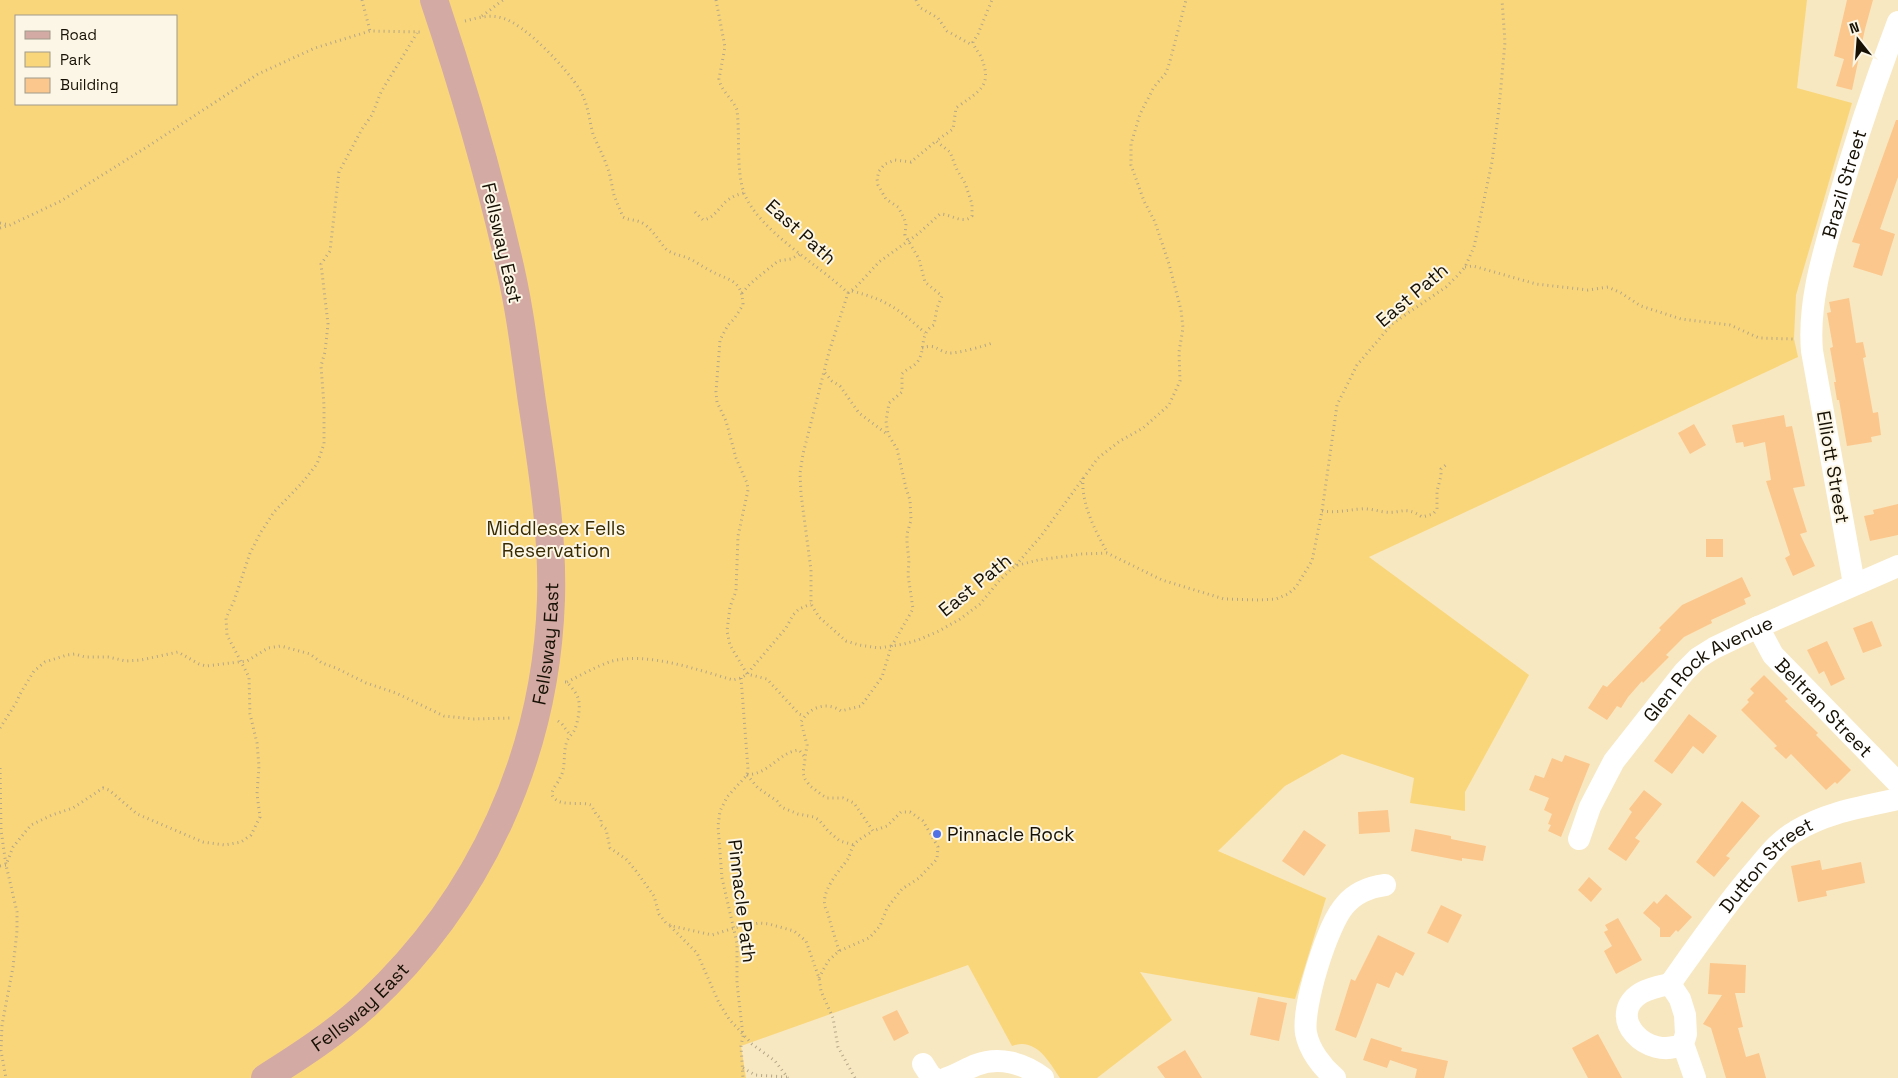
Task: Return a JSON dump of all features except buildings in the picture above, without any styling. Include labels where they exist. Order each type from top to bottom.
[{"type":"main road","name":"Fellsway East","points":[[265,1078],[293,1060],[365,1006],[433,934],[494,834],[510,797],[536,717],[555,683],[549,632],[551,561],[539,449],[525,351],[508,256],[482,158],[434,0]]},
{"type":"street","name":"Brazil Street","points":[[1812,345],[1811,318],[1815,292],[1832,224],[1860,126],[1898,22]]},
{"type":"street","name":"Elliott Street","points":[[1812,345],[1854,584]]},
{"type":"street","name":"Glen Rock Avenue","points":[[1579,839],[1590,807],[1614,761],[1684,672],[1698,658],[1714,648],[1758,627],[1898,566]]},
{"type":"street","name":"Beltran Street","points":[[1758,627],[1773,655],[1898,783]]},
{"type":"street","name":"Dutton Street","points":[[1670,984],[1730,900],[1784,838],[1807,825],[1833,814],[1898,799]]},
{"type":"street","points":[[1335,1078],[1308,1043],[1306,1032],[1310,998],[1318,966],[1333,924],[1344,905],[1363,891],[1385,884]]},
{"type":"street","points":[[1683,1044],[1670,1048],[1651,1046],[1638,1038],[1629,1023],[1628,1010],[1635,998],[1648,990],[1670,984],[1680,999],[1685,1015],[1686,1034],[1683,1044],[1695,1078]]},
{"type":"street","points":[[947,1078],[975,1065],[1001,1061],[1026,1067],[1043,1078]]},
{"type":"path","points":[[362,0],[370,31]]},
{"type":"path","points":[[503,0],[482,17],[495,16],[512,22],[544,47],[573,80],[580,91],[590,116],[593,132],[608,168],[614,195],[623,217],[643,223],[657,235],[667,250],[693,260],[709,270],[726,277],[735,283],[742,293],[743,306],[734,320],[728,325],[720,340],[716,392],[717,402],[726,421],[736,458],[747,483],[748,490],[738,536],[736,591],[730,608],[727,630],[730,645],[747,674],[767,679],[799,714],[804,716]]},
{"type":"path","name":"East Path","points":[[716,0],[725,48],[719,79],[720,84],[734,102],[737,110],[741,180],[744,193],[755,210],[773,231],[850,292]]},
{"type":"path","points":[[888,434],[886,421],[889,403],[902,392],[902,374],[919,360],[925,333],[934,325],[937,308],[942,296],[925,282],[919,259],[905,235],[906,224],[904,218],[898,208],[886,199],[878,184],[879,171],[885,164],[892,161],[911,162],[952,129],[956,108],[977,95],[985,83],[980,56],[973,45],[947,31],[938,18],[919,7],[916,0]]},
{"type":"path","points":[[973,45],[972,42],[978,34],[992,0]]},
{"type":"path","points":[[1015,566],[1041,536],[1098,458],[1120,441],[1142,428],[1169,405],[1180,380],[1180,352],[1183,328],[1181,310],[1170,264],[1131,165],[1131,144],[1140,114],[1154,87],[1166,73],[1186,0]]},
{"type":"path","name":"East Path","points":[[811,604],[819,617],[846,641],[869,647],[890,647],[918,640],[960,619],[980,604],[1000,580],[1015,566],[1067,556],[1107,553],[1162,580],[1209,596],[1224,599],[1276,599],[1296,587],[1312,561],[1322,511],[1337,405],[1357,365],[1392,324],[1446,287],[1465,267],[1474,247],[1492,162],[1500,108],[1505,42],[1502,0]]},
{"type":"path","points":[[0,228],[60,201],[150,146],[258,74],[315,48],[370,31],[418,33],[381,92],[372,115],[338,172],[330,251],[321,264],[328,324],[326,352],[321,366],[324,444],[317,464],[274,512],[260,532],[250,553],[234,601],[226,618],[227,635],[249,677],[250,714],[259,766],[257,794],[261,815],[252,835],[241,842],[225,845],[203,842],[137,814],[109,790],[103,788],[73,808],[31,825],[13,847],[6,865]]},
{"type":"path","points":[[555,683],[605,664],[626,659],[664,661],[733,680],[741,678],[747,674],[786,628],[798,609],[811,604],[811,570],[800,473],[803,454],[825,372],[850,292],[879,262],[908,242],[940,214],[964,220],[970,219],[973,214],[968,192],[950,152],[936,141]]},
{"type":"path","points":[[695,212],[704,220],[709,219],[713,217],[727,199],[744,193]]},
{"type":"path","points":[[0,223],[10,225]]},
{"type":"path","points":[[742,293],[778,261],[791,259],[800,254]]},
{"type":"path","points":[[1465,267],[1473,266],[1536,284],[1588,290],[1608,287],[1641,306],[1681,319],[1730,325],[1759,338],[1812,345]]},
{"type":"path","points":[[850,292],[871,296],[900,310],[925,333]]},
{"type":"path","points":[[921,348],[933,346],[948,353],[958,353],[992,343]]},
{"type":"path","points":[[825,372],[832,382],[840,386],[859,413],[888,434],[897,449],[910,500],[911,520],[907,534],[907,544],[909,586],[913,605],[911,614],[890,647],[882,676],[861,706],[841,711],[836,707],[823,705],[808,711],[801,722],[807,745],[803,773],[805,779],[810,786],[826,798],[843,798],[854,803],[873,831]]},
{"type":"path","points":[[1322,511],[1338,512],[1363,508],[1394,512],[1404,509],[1413,511],[1422,517],[1433,514],[1437,509],[1437,491],[1441,469],[1447,464]]},
{"type":"path","points":[[1083,478],[1082,488],[1089,513],[1096,533],[1107,553]]},
{"type":"path","points":[[0,728],[34,671],[45,662],[56,658],[75,654],[86,657],[141,660],[178,652],[206,666],[241,660],[247,661],[268,648],[281,646],[310,654],[322,663],[366,683],[396,693],[444,716],[473,719],[536,717]]},
{"type":"path","points":[[741,678],[748,758],[747,775],[758,788],[777,801],[781,807],[798,814],[814,816],[840,841],[854,845]]},
{"type":"path","points":[[555,683],[579,700],[575,731],[570,735],[566,743],[563,761],[564,769],[552,795],[555,800],[562,803],[584,802],[591,805],[596,814],[601,818],[601,825],[606,829],[610,848],[626,858],[654,896],[659,914],[697,953],[719,1003],[729,1019],[752,1044],[771,1056],[788,1078]]},
{"type":"path","points":[[747,775],[755,775],[762,772],[779,759],[796,750],[799,750],[805,756]]},
{"type":"path","points":[[0,768],[0,830],[17,912],[17,931],[2,1025],[1,1051],[6,1078]]},
{"type":"path","name":"Pinnacle Path","points":[[743,1078],[741,1046],[743,1036],[737,983],[737,953],[734,928],[722,878],[718,826],[720,811],[727,797],[747,775]]},
{"type":"path","points":[[819,978],[828,961],[839,951],[869,938],[880,926],[887,908],[902,889],[919,878],[937,859],[938,847],[934,838],[923,821],[910,812],[900,812],[887,826],[873,831],[854,845],[848,859],[834,876],[824,906],[827,910],[839,951]]},
{"type":"path","points":[[0,866],[6,865]]},
{"type":"path","points":[[666,922],[681,928],[712,935],[759,923],[794,931],[806,941],[819,978],[821,991],[833,1018],[838,1047],[855,1078]]},
{"type":"path","points":[[743,1068],[755,1075],[788,1078]]},
{"type":"green space","name":"Middlesex Fells Reservation","points":[[0,0],[1807,0],[1797,88],[1852,103],[1796,295],[1794,339],[1798,357],[1369,557],[1529,675],[1465,792],[1465,811],[1410,803],[1414,778],[1342,754],[1285,786],[1218,851],[1326,898],[1295,999],[1140,972],[1172,1020],[1097,1078],[1060,1078],[1046,1058],[1035,1048],[1021,1044],[1012,1046],[968,965],[741,1046],[746,1078],[0,1078]]},
{"type":"place","name":"Pinnacle Rock","points":[[937,834]]}]
